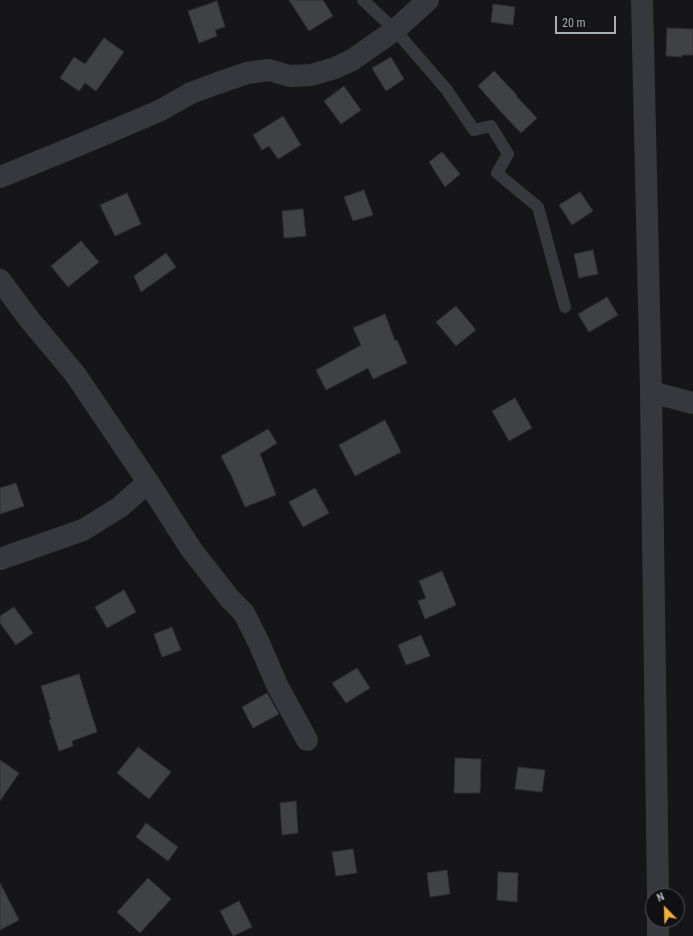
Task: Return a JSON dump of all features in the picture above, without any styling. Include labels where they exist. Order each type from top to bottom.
[{"type":"street","points":[[0,178],[159,111],[191,93],[218,82],[246,73],[269,70],[290,76],[304,76],[335,68],[352,60],[395,30],[428,0]]},
{"type":"street","points":[[642,0],[651,392],[658,888]]},
{"type":"street","points":[[0,280],[29,319],[75,374],[191,549],[230,599],[244,613],[260,643],[277,685],[306,740]]},
{"type":"street","points":[[651,392],[693,403]]},
{"type":"street","points":[[0,559],[83,530],[120,506],[148,482]]},
{"type":"lane","points":[[363,0],[395,30],[446,89],[474,130],[491,126],[508,154],[497,173],[538,207],[565,307]]},
{"type":"building","points":[[289,0],[323,0],[333,16],[309,31]]},
{"type":"building","points":[[217,1],[225,27],[215,30],[217,36],[199,43],[188,11]]},
{"type":"building","points":[[493,4],[515,7],[513,25],[491,22]]},
{"type":"building","points":[[667,28],[693,29],[693,55],[682,55],[682,57],[666,56]]},
{"type":"building","points":[[104,38],[124,52],[96,91],[85,83],[79,91],[60,78],[74,57],[85,64]]},
{"type":"building","points":[[391,57],[404,79],[386,91],[372,68]]},
{"type":"building","points":[[494,71],[537,118],[521,133],[478,86]]},
{"type":"building","points":[[344,86],[361,110],[341,124],[324,101]]},
{"type":"building","points":[[283,116],[301,145],[278,159],[269,146],[262,150],[253,135]]},
{"type":"building","points":[[442,152],[460,174],[445,187],[429,162]]},
{"type":"building","points":[[364,190],[373,215],[353,221],[344,197]]},
{"type":"building","points":[[580,192],[593,211],[572,225],[559,205]]},
{"type":"building","points":[[127,193],[141,224],[115,236],[100,205]]},
{"type":"building","points":[[303,209],[306,236],[284,238],[282,211]]},
{"type":"building","points":[[81,241],[99,262],[68,287],[51,266]]},
{"type":"building","points":[[593,250],[598,274],[579,278],[574,254]]},
{"type":"building","points":[[166,253],[176,267],[141,292],[134,276]]},
{"type":"building","points":[[607,297],[618,315],[589,332],[578,314]]},
{"type":"building","points":[[456,306],[476,330],[456,346],[436,322]]},
{"type":"building","points":[[385,314],[395,341],[397,340],[407,363],[373,379],[368,368],[326,390],[316,370],[361,345],[353,328]]},
{"type":"building","points":[[515,398],[532,428],[509,441],[492,411]]},
{"type":"building","points":[[385,420],[401,452],[355,476],[339,445]]},
{"type":"building","points":[[268,429],[277,443],[260,454],[276,495],[245,507],[221,456]]},
{"type":"building","points":[[16,483],[24,506],[0,514],[0,488]]},
{"type":"building","points":[[315,488],[329,513],[303,527],[289,502]]},
{"type":"building","points":[[442,571],[456,605],[425,619],[418,601],[426,598],[419,581]]},
{"type":"building","points":[[124,590],[136,612],[107,628],[95,607]]},
{"type":"building","points":[[14,607],[33,633],[16,645],[0,623],[0,616]]},
{"type":"building","points":[[172,627],[181,650],[162,657],[154,634]]},
{"type":"building","points":[[421,635],[430,656],[406,665],[398,645]]},
{"type":"building","points":[[357,668],[370,688],[346,703],[332,683]]},
{"type":"building","points":[[79,674],[97,732],[72,741],[73,746],[59,751],[49,720],[51,720],[41,686]]},
{"type":"building","points":[[267,693],[279,714],[253,728],[242,707]]},
{"type":"building","points":[[138,747],[171,772],[149,799],[117,773]]},
{"type":"building","points":[[455,758],[481,759],[480,793],[454,793]]},
{"type":"building","points":[[0,760],[19,773],[0,801]]},
{"type":"building","points":[[518,767],[545,770],[542,792],[515,789]]},
{"type":"building","points":[[296,801],[298,833],[282,835],[280,803]]},
{"type":"building","points":[[146,823],[178,847],[168,861],[136,837]]},
{"type":"building","points":[[353,849],[357,873],[336,876],[332,852]]},
{"type":"building","points":[[447,870],[450,894],[430,897],[427,873]]},
{"type":"building","points":[[498,872],[518,873],[517,902],[497,900]]},
{"type":"building","points":[[148,878],[171,899],[140,933],[117,912]]},
{"type":"building","points":[[0,883],[19,920],[0,930]]},
{"type":"building","points":[[239,901],[252,927],[233,936],[220,911]]}]
